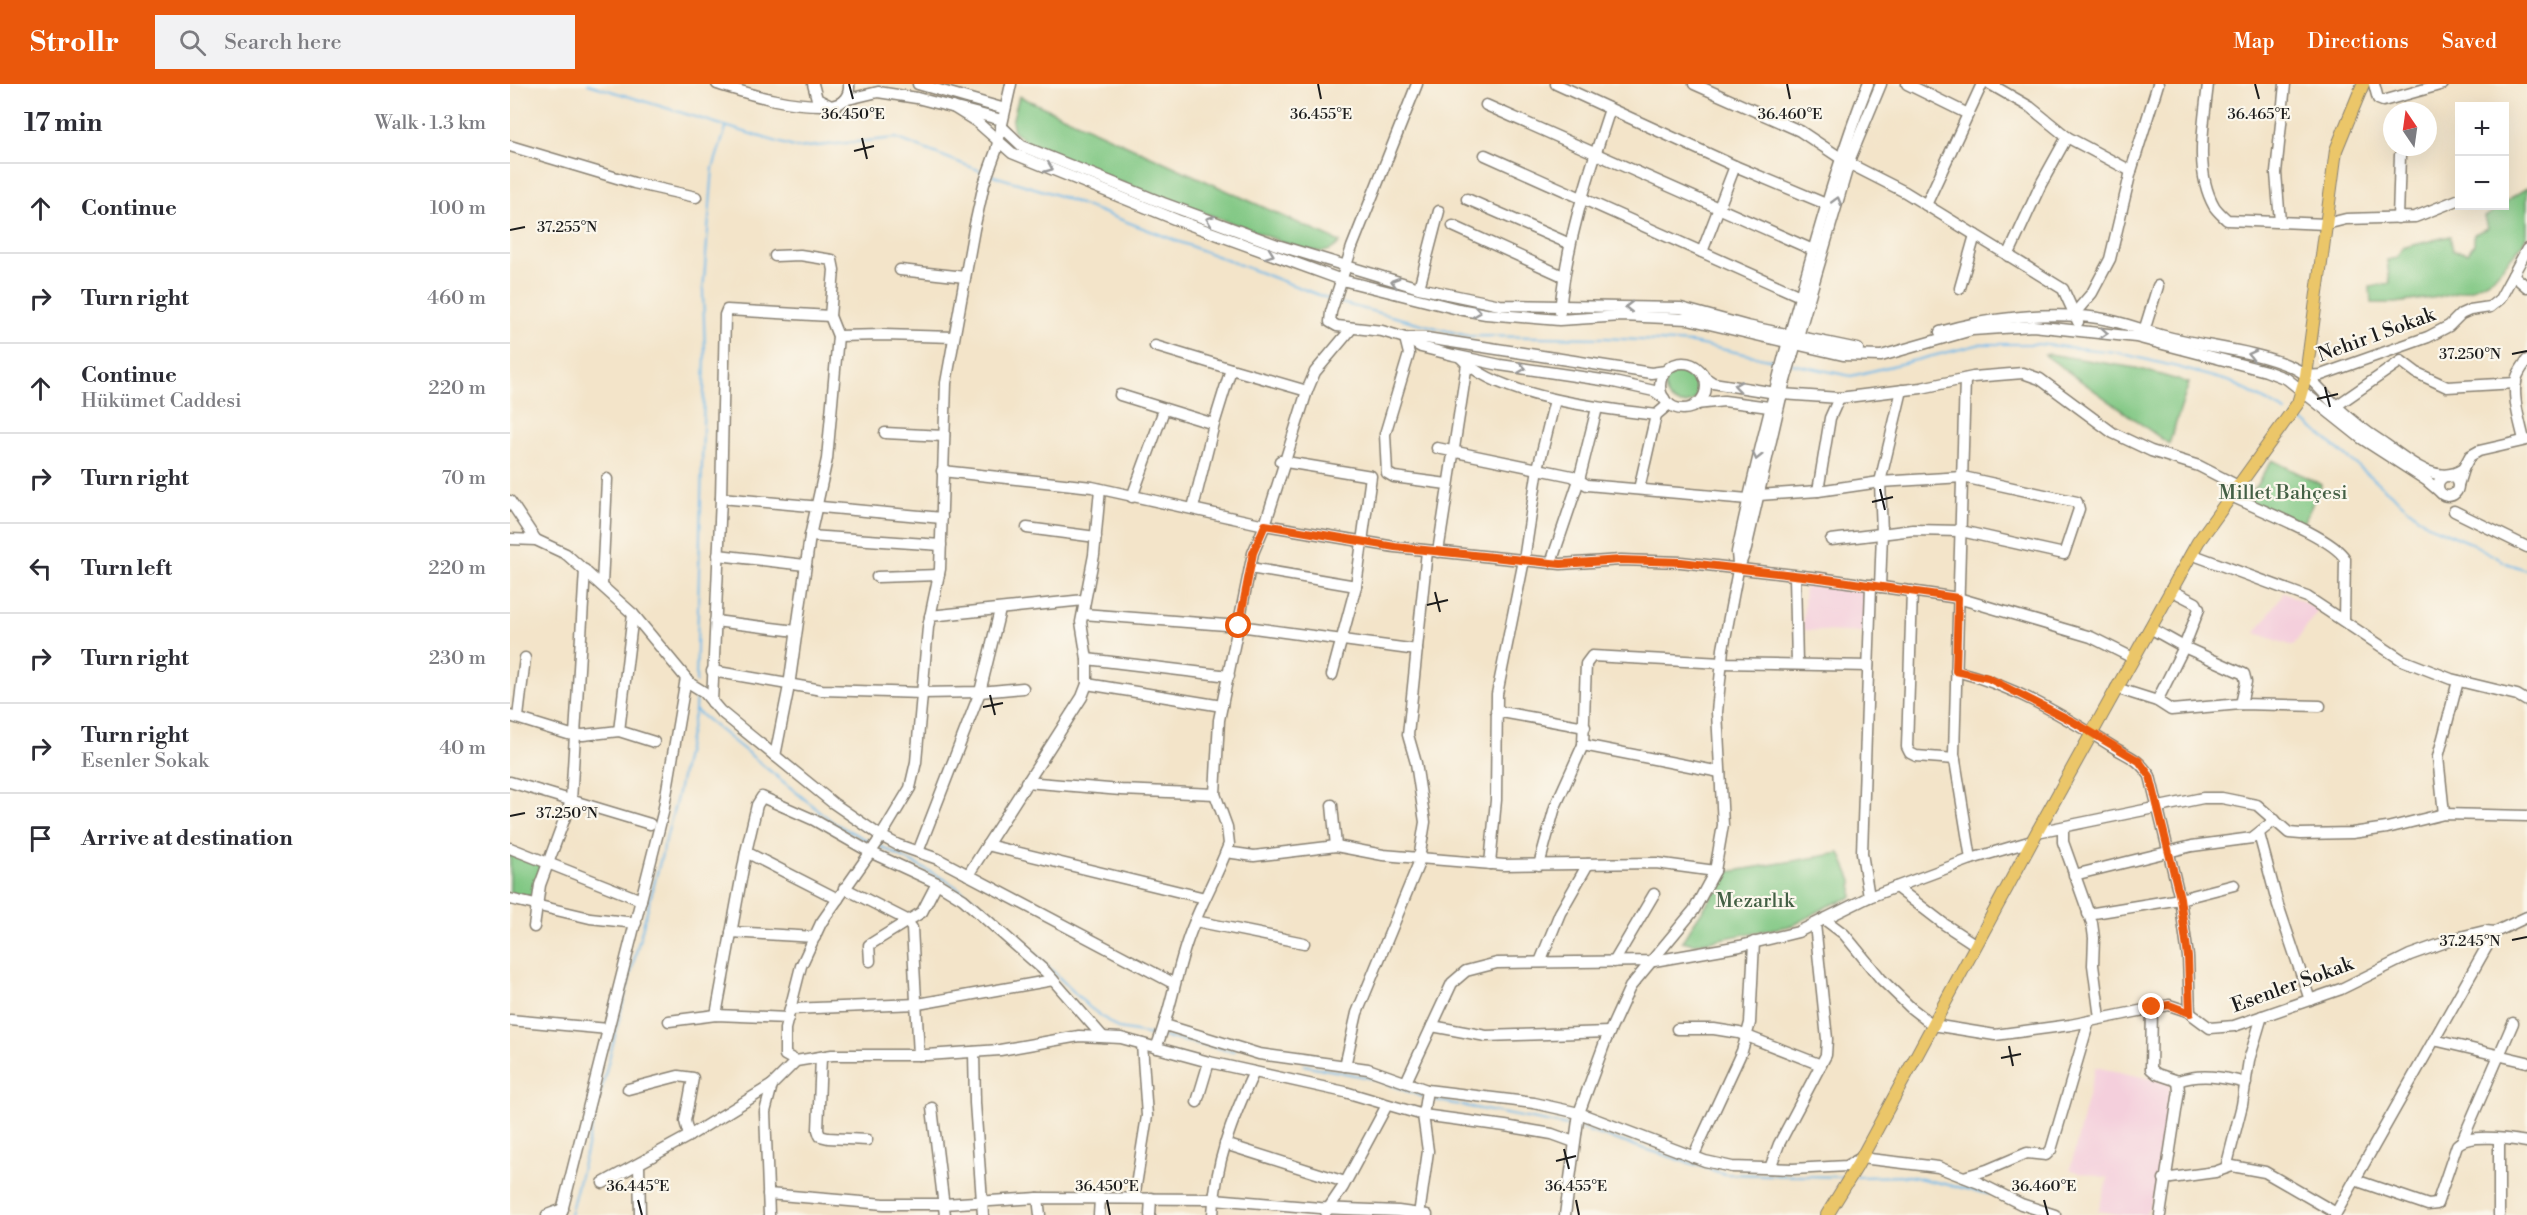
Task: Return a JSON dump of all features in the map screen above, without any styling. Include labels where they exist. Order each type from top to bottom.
[{"type":"main road","points":[[1827,1215],[1859,1162],[2091,733],[2191,554],[2298,403],[2306,376],[2336,150],[2363,84]]},
{"type":"street","points":[[717,84],[772,100],[800,105],[836,105],[844,100],[878,92],[1003,118]]},
{"type":"street","points":[[813,84],[814,94],[826,105]]},
{"type":"street","points":[[844,100],[849,92],[849,84]]},
{"type":"street","points":[[920,99],[922,84],[1003,118],[1022,146],[1163,203],[1346,268],[1419,288],[1500,305],[1681,308],[1843,355],[1881,356],[1972,330],[2033,326],[2136,337],[2266,371],[2287,379],[2361,438],[2426,480],[2440,493],[2447,497],[2456,490]]},
{"type":"street","points":[[796,1061],[785,1055],[785,1029],[801,966],[814,937],[837,899],[875,845],[910,788],[916,762],[930,616],[939,574],[946,383],[984,184],[993,163],[1011,84]]},
{"type":"street","points":[[1417,84],[1341,280],[1330,322],[1338,326],[1382,332],[1405,338],[1426,339],[1651,373],[1679,364],[1687,364],[1700,371],[1713,383],[1779,387],[1839,398],[1965,379],[2023,373],[2040,379],[2113,433],[2151,451],[2199,466],[2235,491],[2323,539],[2342,552],[2346,560],[2344,620]]},
{"type":"street","points":[[1556,84],[1735,166],[1826,204]]},
{"type":"street","points":[[1694,84],[1800,131],[1844,160],[1926,205],[2063,289],[2081,330]]},
{"type":"street","points":[[1754,497],[1779,387],[1868,84]]},
{"type":"street","points":[[1792,340],[1800,296],[1826,204],[1844,160],[1881,84]]},
{"type":"street","points":[[1907,84],[1968,114]]},
{"type":"street","points":[[1926,205],[1982,84]]},
{"type":"street","points":[[1990,84],[2030,108],[2067,137],[2131,171]]},
{"type":"street","points":[[2074,315],[2092,293],[2110,259],[2131,171],[2158,84]]},
{"type":"street","points":[[2208,84],[2201,152],[2214,207],[2227,220],[2326,224],[2346,219],[2415,217],[2455,201]]},
{"type":"street","points":[[2280,222],[2276,173],[2284,84]]},
{"type":"street","points":[[2374,84],[2378,99],[2384,101],[2443,84]]},
{"type":"street","points":[[1486,105],[1813,250]]},
{"type":"street","points":[[953,107],[977,122],[1012,153],[1177,220],[1341,280],[1458,309],[1486,314],[1559,320],[1622,316],[1688,319],[1792,340],[1844,347],[1883,349],[1973,323],[2074,315],[2099,318],[2144,331],[2253,355],[2293,367],[2306,376],[2359,427],[2416,465],[2456,480],[2456,490]]},
{"type":"street","points":[[1559,320],[1563,276],[1570,244],[1610,109]]},
{"type":"street","points":[[2008,256],[2041,183],[2067,137]]},
{"type":"street","points":[[510,146],[634,183],[696,196]]},
{"type":"street","points":[[1485,155],[1800,296]]},
{"type":"street","points":[[2398,218],[2400,156]]},
{"type":"street","points":[[1702,252],[1735,166]]},
{"type":"street","points":[[1467,199],[1570,244]]},
{"type":"street","points":[[1419,288],[1439,211]]},
{"type":"street","points":[[1453,226],[1563,276]]},
{"type":"street","points":[[1960,288],[1975,236]]},
{"type":"street","name":"Nehir 1 Sokak","points":[[2306,376],[2321,375],[2428,337],[2449,326],[2461,314],[2490,307],[2500,299],[2527,249]]},
{"type":"street","points":[[775,256],[800,255],[832,260],[834,270],[830,316],[838,336],[827,459],[815,507],[789,686],[775,756]]},
{"type":"street","points":[[900,270],[965,277]]},
{"type":"street","points":[[2513,274],[2527,287]]},
{"type":"street","points":[[2144,331],[2158,286]]},
{"type":"street","points":[[712,702],[721,498],[725,315],[727,310],[830,316]]},
{"type":"street","points":[[1157,1047],[1164,1028],[1173,983],[1195,921],[1229,844],[1227,827],[1215,794],[1219,720],[1253,553],[1265,525],[1283,461],[1315,372],[1352,328]]},
{"type":"street","points":[[838,336],[954,337]]},
{"type":"street","points":[[1405,338],[1421,347],[1464,360],[1609,381],[1654,391],[1666,401],[1682,409],[1696,404],[1724,401],[1769,407]]},
{"type":"street","points":[[1405,338],[1409,354],[1385,435],[1387,472],[1395,477],[1447,484]]},
{"type":"street","points":[[1155,346],[1307,391]]},
{"type":"street","points":[[1464,360],[1473,370],[1555,400],[1656,415]]},
{"type":"street","points":[[1345,1066],[1357,1012],[1419,858],[1425,822],[1416,763],[1408,735],[1417,650],[1453,450],[1464,360]]},
{"type":"street","points":[[2337,406],[2401,360],[2417,373],[2447,387],[2516,383]]},
{"type":"street","points":[[2454,511],[2452,504],[2456,490],[2463,468],[2470,456],[2479,451],[2526,440],[2519,420],[2516,383],[2527,360]]},
{"type":"street","points":[[1193,508],[1214,424],[1231,369]]},
{"type":"street","points":[[1666,370],[1660,384],[1666,401]]},
{"type":"street","points":[[1696,404],[1705,392],[1704,377]]},
{"type":"street","points":[[1965,379],[1955,759],[1971,859]]},
{"type":"street","points":[[1565,1215],[1579,1115],[1610,1032],[1630,987],[1654,961],[1694,910],[1715,871],[1723,825],[1717,712],[1722,663],[1738,570],[1746,549],[1769,407],[1779,387]]},
{"type":"street","points":[[1869,897],[1862,853],[1868,666],[1882,533],[1880,482],[1902,390]]},
{"type":"street","points":[[1120,395],[1214,424]]},
{"type":"street","points":[[1818,491],[1830,418],[1839,398]]},
{"type":"street","points":[[1490,864],[1496,800],[1497,694],[1524,560],[1538,468],[1555,400]]},
{"type":"street","points":[[1640,489],[1656,415],[1666,401]]},
{"type":"street","points":[[1551,563],[1579,480],[1598,408]]},
{"type":"street","points":[[1132,497],[1164,410]]},
{"type":"street","points":[[885,433],[944,436]]},
{"type":"street","points":[[1437,448],[1572,476],[1587,485],[1754,497],[1880,482],[1963,477],[2078,502],[2079,509],[2064,554],[1961,531],[1882,533],[1831,540]]},
{"type":"street","points":[[1283,461],[1371,476],[1356,586],[1332,675]]},
{"type":"street","points":[[2463,468],[2439,481],[2440,493],[2445,503],[2454,511],[2527,548]]},
{"type":"street","points":[[942,471],[1100,489],[1265,525],[1361,542],[1551,563],[1621,560],[1681,562],[1958,598],[2091,637],[2133,658]]},
{"type":"street","points":[[602,585],[607,479]]},
{"type":"street","points":[[968,875],[1082,697],[1087,684],[1087,659],[1081,622],[1096,537],[1100,489]]},
{"type":"street","points":[[721,498],[942,518]]},
{"type":"street","points":[[510,501],[536,540]]},
{"type":"street","points":[[1027,528],[1096,537]]},
{"type":"street","points":[[810,536],[941,544]]},
{"type":"street","points":[[510,539],[536,540],[566,554],[633,614],[688,681],[704,692],[720,711],[833,803],[875,845],[918,852],[938,859],[1173,983]]},
{"type":"street","points":[[2191,554],[2307,597],[2403,660],[2458,681],[2517,695],[2527,701]]},
{"type":"street","points":[[718,555],[805,565]]},
{"type":"street","points":[[1250,568],[1356,586]]},
{"type":"street","points":[[534,927],[537,904],[548,862],[571,801],[585,570]]},
{"type":"street","points":[[876,578],[939,574]]},
{"type":"street","points":[[1795,576],[1797,664]]},
{"type":"street","points":[[2157,701],[2199,609],[2196,603],[2171,590]]},
{"type":"street","points":[[1912,591],[1907,747],[1910,753],[1916,756],[1955,759]]},
{"type":"street","points":[[930,616],[1084,600]]},
{"type":"street","points":[[918,852],[980,692],[1000,610]]},
{"type":"street","points":[[619,731],[633,614]]},
{"type":"street","points":[[1083,614],[1239,626],[1417,650]]},
{"type":"street","points":[[715,621],[796,631]]},
{"type":"street","points":[[2150,628],[2244,674],[2246,682],[2241,704]]},
{"type":"street","points":[[1539,865],[1555,807],[1582,746],[1585,727],[1586,664],[1592,656],[1722,663],[1868,666]]},
{"type":"street","points":[[525,658],[514,716],[574,734],[619,731],[654,742]]},
{"type":"street","points":[[1087,659],[1229,676]]},
{"type":"street","points":[[712,671],[822,690],[922,693],[980,692],[1023,688]]},
{"type":"street","points":[[1956,671],[1996,682],[2091,733],[2139,761],[2150,776],[2180,898],[2188,957],[2190,1013]]},
{"type":"street","points":[[547,1215],[562,1212],[663,813],[688,681]]},
{"type":"street","points":[[2444,814],[2439,757],[2458,681]]},
{"type":"street","points":[[1087,684],[1222,706]]},
{"type":"street","points":[[2116,688],[2157,701],[2171,710],[2241,704],[2320,706]]},
{"type":"street","points":[[1496,711],[1585,727]]},
{"type":"street","points":[[1582,746],[1720,772]]},
{"type":"street","points":[[510,782],[650,824]]},
{"type":"street","points":[[1026,782],[1121,790],[1215,794]]},
{"type":"street","points":[[716,1016],[746,852],[757,805],[762,797],[875,845],[963,898],[1053,980],[1103,1037]]},
{"type":"street","points":[[1406,1082],[1452,983],[1466,971],[1497,963],[1654,961],[1798,932],[1869,897],[2062,828],[2203,798],[2222,798],[2257,805],[2289,833],[2352,833],[2387,828],[2444,814],[2527,816]]},
{"type":"street","points":[[1332,805],[1336,846]]},
{"type":"street","points":[[2074,875],[2192,846],[2252,838],[2275,820]]},
{"type":"street","points":[[1964,1177],[2027,1153],[2046,1155],[2051,1150],[2094,1020],[2094,938],[2063,842],[2062,828]]},
{"type":"street","points":[[2259,834],[2278,905],[2310,1000]]},
{"type":"street","points":[[987,845],[1205,898]]},
{"type":"street","points":[[1226,852],[1254,856],[1336,846],[1419,858],[1490,864],[1656,863],[1715,871]]},
{"type":"street","points":[[510,848],[641,900]]},
{"type":"street","points":[[746,852],[837,899]]},
{"type":"street","points":[[1540,962],[1560,913],[1588,864]]},
{"type":"street","points":[[870,961],[869,945],[922,912],[937,883]]},
{"type":"street","points":[[2088,915],[2180,898],[2234,885]]},
{"type":"street","points":[[1896,887],[1976,945]]},
{"type":"street","points":[[844,888],[907,922],[912,928],[918,1004],[919,1055]]},
{"type":"street","points":[[1614,962],[1654,894]]},
{"type":"street","points":[[510,899],[590,918],[636,923]]},
{"type":"street","name":"Esenler Sokak","points":[[1933,1024],[1995,1035],[2094,1020],[2169,1005],[2190,1013],[2210,1028],[2234,1026],[2341,989],[2410,955],[2490,931],[2527,917]]},
{"type":"street","points":[[1195,921],[1304,943]]},
{"type":"street","points":[[1819,922],[1844,934],[1881,979],[1911,1008],[1933,1024]]},
{"type":"street","points":[[1770,1168],[1779,1144],[1826,1055],[1827,1039],[1819,922]]},
{"type":"street","points":[[2164,1179],[2232,1166],[2265,1172],[2336,1214],[2434,1040],[2490,931]]},
{"type":"street","points":[[731,932],[814,937]]},
{"type":"street","points":[[1693,1157],[1747,1036],[1750,1023],[1754,942]]},
{"type":"street","points":[[669,1021],[918,1004],[1053,980]]},
{"type":"street","points":[[2152,1007],[2151,1069],[2157,1074],[2178,1081],[2194,1075],[2228,1078],[2246,1083]]},
{"type":"street","points":[[2226,1168],[2242,1105],[2249,1060],[2262,1016]]},
{"type":"street","points":[[510,1020],[608,1029]]},
{"type":"street","points":[[2462,1141],[2513,1023]]},
{"type":"street","points":[[1432,1026],[1486,1036],[1610,1032]]},
{"type":"street","points":[[1164,1028],[1259,1054],[1368,1069],[1427,1091],[1534,1103],[1579,1115],[1693,1157],[1732,1167],[1847,1166],[1859,1162],[1938,1167],[2021,1204],[2055,1215]]},
{"type":"street","points":[[1677,1029],[1713,1029],[1747,1036],[1821,1065]]},
{"type":"street","points":[[603,1183],[639,1165],[772,1085],[796,1061],[821,1057],[919,1055],[1000,1050],[1079,1036],[1121,1038],[1209,1062],[1345,1092],[1387,1105],[1552,1134],[1574,1140]]},
{"type":"street","points":[[2434,1040],[2527,1062]]},
{"type":"street","points":[[1134,1198],[1147,1116],[1142,1044]]},
{"type":"street","points":[[974,1052],[983,1215]]},
{"type":"street","points":[[821,1057],[818,1130],[820,1136],[867,1140]]},
{"type":"street","points":[[1197,1102],[1209,1062]]},
{"type":"street","points":[[1213,1215],[1214,1184],[1225,1144],[1236,1110],[1254,1072]]},
{"type":"street","points":[[628,1089],[678,1076],[693,1078],[685,1121],[689,1136]]},
{"type":"street","points":[[2160,1215],[2175,1121],[2178,1081]]},
{"type":"street","points":[[769,1215],[765,1112],[772,1085]]},
{"type":"street","points":[[1419,1215],[1428,1151],[1423,1112],[1427,1091]]},
{"type":"street","points":[[1327,1212],[1387,1105]]},
{"type":"street","points":[[932,1108],[944,1210]]},
{"type":"street","points":[[2355,1180],[2428,1205],[2437,1204],[2457,1145],[2462,1141],[2475,1138],[2527,1142]]},
{"type":"street","points":[[2499,1139],[2499,1215]]},
{"type":"street","points":[[1225,1144],[1345,1182]]},
{"type":"street","points":[[639,1165],[640,1215]]},
{"type":"street","points":[[768,1194],[944,1210],[981,1202],[1038,1198],[1151,1198],[1214,1200],[1327,1212],[1398,1211],[1427,1215]]},
{"type":"street","points":[[1038,1198],[1040,1215]]},
{"type":"street","points":[[1099,1215],[1100,1198]]},
{"type":"street","points":[[1150,1215],[1151,1198]]},
{"type":"shaded area","points":[[1805,582],[1868,589],[1866,633],[1803,630]]},
{"type":"shaded area","points":[[2284,592],[2318,610],[2293,646],[2256,633]]},
{"type":"shaded area","points":[[2095,1067],[2171,1083],[2156,1191],[2146,1215],[2121,1215],[2098,1211],[2108,1178],[2070,1170]]},
{"type":"green space","points":[[1019,96],[1340,242],[1331,250],[1326,251],[1299,248],[1106,177],[1025,141],[1014,131],[1012,122]]},
{"type":"green space","points":[[2527,188],[2527,234],[2522,245],[2493,278],[2471,289],[2445,296],[2396,303],[2371,303],[2370,287],[2390,283],[2387,260],[2397,258],[2402,248],[2450,236],[2453,251],[2468,253],[2474,244],[2474,234],[2488,228],[2485,217],[2495,210],[2509,210],[2509,200]]},
{"type":"green space","points":[[2045,355],[2136,368],[2189,383],[2169,444]]},
{"type":"green space","points":[[1683,368],[1696,373],[1701,386],[1696,399],[1683,404],[1670,399],[1665,386],[1670,373]]},
{"type":"green space","name":"Millet Bahçesi","points":[[2272,460],[2322,485],[2302,525],[2246,502]]},
{"type":"green space","points":[[510,851],[543,863],[535,896],[528,897],[510,893]]},
{"type":"green space","name":"Mezarlık","points":[[1840,853],[1852,881],[1852,897],[1828,906],[1794,925],[1693,944],[1682,941],[1728,872]]},
{"type":"waterway","points":[[588,84],[797,148],[896,138],[986,173]]},
{"type":"waterway","points":[[696,683],[705,353],[703,292],[713,168],[726,128]]},
{"type":"waterway","points":[[991,175],[1051,193],[1332,300]]},
{"type":"waterway","points":[[1337,302],[1468,336],[1605,338],[1692,343],[1778,361]]},
{"type":"waterway","points":[[1792,364],[1851,376],[1981,344],[2037,344],[2115,352],[2177,367],[2231,382],[2286,412]]},
{"type":"waterway","points":[[2293,416],[2309,425],[2428,525],[2471,543],[2508,564],[2527,570]]},
{"type":"waterway","points":[[570,1215],[677,797],[695,710],[696,692]]},
{"type":"waterway","points":[[695,710],[834,823],[872,843]]},
{"type":"waterway","points":[[880,846],[946,880],[995,914],[1089,1007],[1119,1029],[1157,1036]]},
{"type":"waterway","points":[[1163,1037],[1234,1051]]},
{"type":"waterway","points":[[1304,1065],[1375,1079],[1423,1097]]},
{"type":"waterway","points":[[1429,1099],[1573,1127]]},
{"type":"waterway","points":[[1581,1129],[1725,1174],[1845,1177]]},
{"type":"waterway","points":[[1856,1177],[1909,1176],[1989,1194]]},
{"type":"route","points":[[1239,626],[1253,553],[1265,525],[1395,547],[1561,564],[1621,560],[1681,562],[1820,578],[1958,598],[1956,671],[1988,678],[2072,721],[2139,761],[2150,776],[2180,898],[2188,957],[2190,1013],[2169,1005],[2152,1007]]}]
